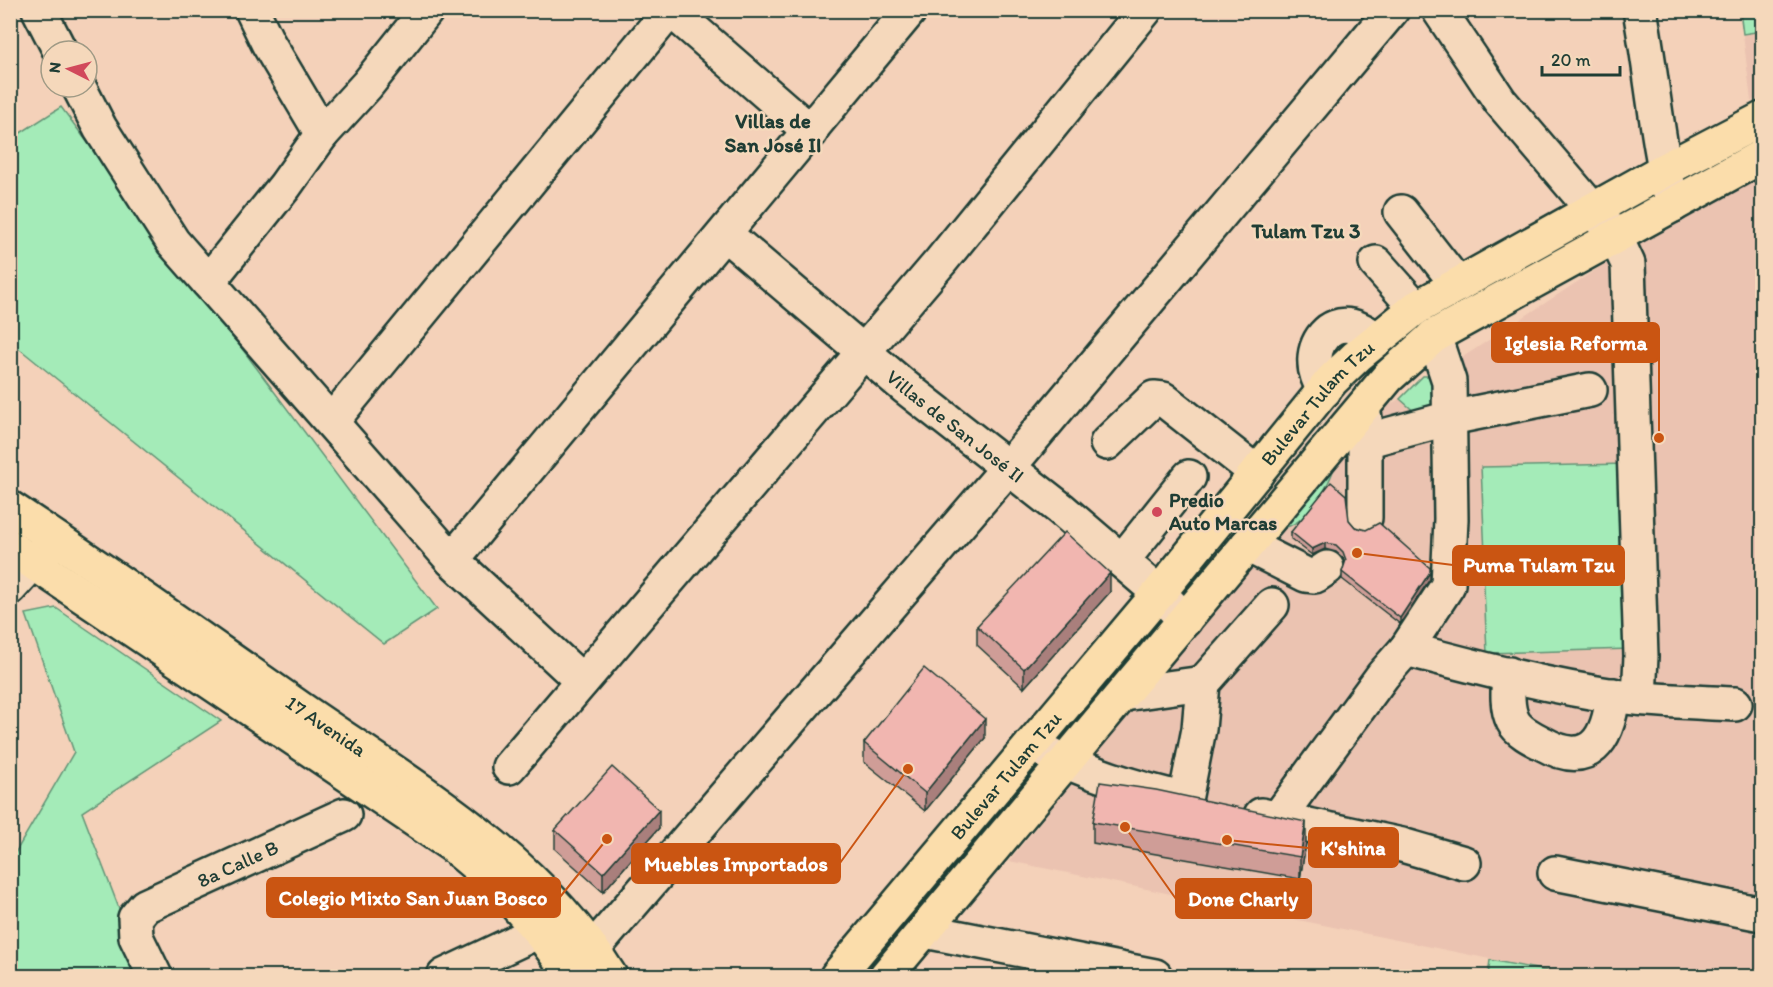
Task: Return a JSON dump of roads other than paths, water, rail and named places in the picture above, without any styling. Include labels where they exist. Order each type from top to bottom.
[{"type":"main road","name":"Bulevar Tulam Tzu","points":[[837,976],[1159,593],[1324,391],[1377,339],[1416,308],[1762,118]]},
{"type":"main road","name":"Bulevar Tulam Tzu","points":[[886,976],[1388,377],[1434,336],[1762,156]]},
{"type":"main road","name":"17 Avenida","points":[[10,508],[465,823],[542,888],[593,949],[610,976]]},
{"type":"main road","points":[[1221,517],[1247,545]]},
{"type":"main road","name":"17 Avenida","points":[[22,555],[452,845],[496,882],[539,932],[572,976]]},
{"type":"street","points":[[39,10],[54,39]]},
{"type":"street","points":[[252,10],[268,44],[322,134]]},
{"type":"street","points":[[208,282],[285,186],[322,134],[367,85],[427,10]]},
{"type":"street","points":[[332,421],[670,10],[811,132]]},
{"type":"street","points":[[452,560],[811,132],[910,10]]},
{"type":"street","points":[[509,767],[941,261],[1145,10]]},
{"type":"street","points":[[593,949],[1007,469],[1392,10]]},
{"type":"street","points":[[1439,10],[1500,101],[1591,211],[1615,236],[1628,264],[1641,656],[1626,697],[1610,718],[1605,734],[1594,747],[1578,754],[1555,751],[1524,733],[1513,721],[1508,700],[1509,674]]},
{"type":"street","points":[[1640,10],[1654,87],[1664,170],[1673,205]]},
{"type":"street","points":[[84,99],[100,129],[173,242],[452,560],[582,681]]},
{"type":"street","points":[[1401,212],[1458,285]]},
{"type":"street","name":"Villas de San José II","points":[[725,234],[863,352],[1007,469],[1061,509],[1159,593],[1185,620]]},
{"type":"street","points":[[1376,263],[1416,308]]},
{"type":"street","points":[[1278,818],[1383,675],[1406,649],[1448,585],[1451,519],[1449,381],[1434,336]]},
{"type":"street","points":[[1365,441],[1449,418],[1590,390]]},
{"type":"street","points":[[1107,442],[1154,398],[1163,399],[1257,473]]},
{"type":"street","points":[[1364,405],[1365,518]]},
{"type":"street","points":[[1122,561],[1189,477]]},
{"type":"street","points":[[10,588],[22,555],[56,538]]},
{"type":"street","points":[[1247,545],[1306,575],[1315,576],[1328,568]]},
{"type":"street","points":[[1185,800],[1199,729],[1203,683],[1272,605]]},
{"type":"street","points":[[1406,649],[1509,674],[1626,697],[1735,704]]},
{"type":"street","points":[[1124,694],[1203,683]]},
{"type":"street","points":[[1032,744],[1066,764],[1083,767],[1118,783],[1464,862]]},
{"type":"street","name":"8a Calle B","points":[[155,976],[136,937],[135,918],[145,906],[344,815]]},
{"type":"street","points":[[1555,873],[1762,914]]},
{"type":"street","points":[[925,931],[1155,976]]},
{"type":"street","points":[[444,976],[539,932]]},
{"type":"place","name":"Iglesia Reforma","points":[[1659,438]]},
{"type":"place","name":"Predio Auto Marcas","points":[[1157,512]]},
{"type":"place","name":"Puma Tulam Tzu","points":[[1357,553]]},
{"type":"place","name":"Muebles Importados","points":[[908,769]]},
{"type":"place","name":"Done Charly","points":[[1125,827]]},
{"type":"place","name":"Colegio Mixto San Juan Bosco","points":[[607,839]]},
{"type":"place","name":"K'shina","points":[[1227,840]]},
{"type":"district","name":"Villas de San José II","points":[[773,132]]},
{"type":"district","name":"Tulam Tzu 3","points":[[1306,230]]}]
